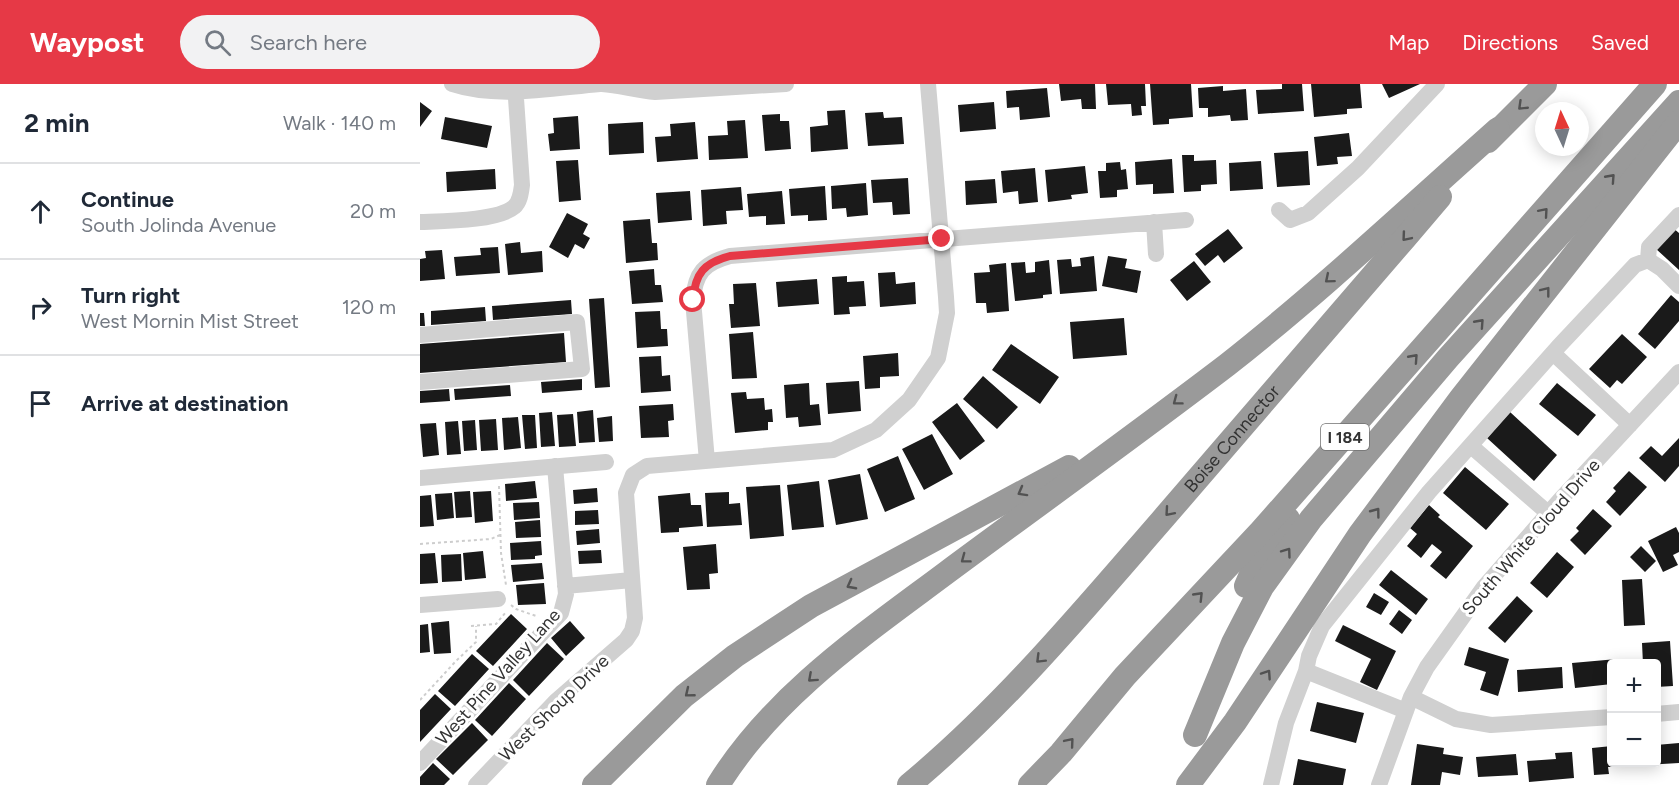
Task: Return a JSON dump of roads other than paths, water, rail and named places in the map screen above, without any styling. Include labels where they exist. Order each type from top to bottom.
[{"type":"highway","name":"Boise Connector","points":[[909,785],[942,757],[1053,645],[1288,376],[1498,129],[1545,84]]},
{"type":"highway","name":"I 184","points":[[1030,785],[1061,753],[1125,676],[1261,531],[1655,84]]},
{"type":"highway","points":[[1195,735],[1233,643],[1262,586],[1311,519],[1448,358],[1679,102]]},
{"type":"highway","points":[[1186,785],[1234,722],[1360,534],[1461,398],[1679,122]]},
{"type":"highway","points":[[718,785],[730,765],[777,709],[845,648],[1228,363],[1340,270],[1498,129]]},
{"type":"highway","points":[[1186,785],[1195,735],[1221,638],[1252,572],[1291,515],[1392,384]]},
{"type":"highway","points":[[594,785],[684,696],[735,656],[811,606],[1147,424]]},
{"type":"street","points":[[452,84],[466,89],[489,92],[515,87],[601,84],[616,85],[638,91],[786,84]]},
{"type":"street","points":[[565,586],[632,580],[626,493],[633,475],[647,466],[833,450],[876,430],[909,400],[938,358],[947,313],[928,84]]},
{"type":"street","points":[[1279,210],[1290,220],[1308,213],[1358,168],[1437,84]]},
{"type":"street","points":[[420,222],[494,216],[515,207],[521,196],[522,185],[515,87]]},
{"type":"street","points":[[1648,260],[1649,247],[1679,215]]},
{"type":"street","points":[[707,461],[693,300],[694,284],[702,270],[715,261],[730,256],[1186,220]]},
{"type":"street","points":[[1154,222],[1156,254]]},
{"type":"street","points":[[1648,260],[1662,269],[1679,286]]},
{"type":"street","points":[[1271,785],[1286,723],[1322,626],[1429,492],[1552,353],[1635,265],[1648,260]]},
{"type":"street","points":[[420,335],[577,322],[582,369],[420,382]]},
{"type":"street","points":[[1552,353],[1630,425]]},
{"type":"street","name":"South White Cloud Drive","points":[[1379,785],[1408,704],[1427,667],[1484,587],[1548,513],[1679,372]]},
{"type":"street","points":[[1471,446],[1548,513]]},
{"type":"street","points":[[420,478],[606,462]]},
{"type":"street","name":"West Pine Valley Lane","points":[[420,763],[561,613],[566,594],[555,466]]},
{"type":"street","name":"West Shoup Drive","points":[[476,785],[556,701],[626,640],[632,631],[635,618],[632,580]]},
{"type":"street","points":[[420,605],[498,599]]},
{"type":"street","points":[[1306,671],[1456,719],[1491,725],[1607,717]]},
{"type":"street","points":[[1661,714],[1679,712]]}]
